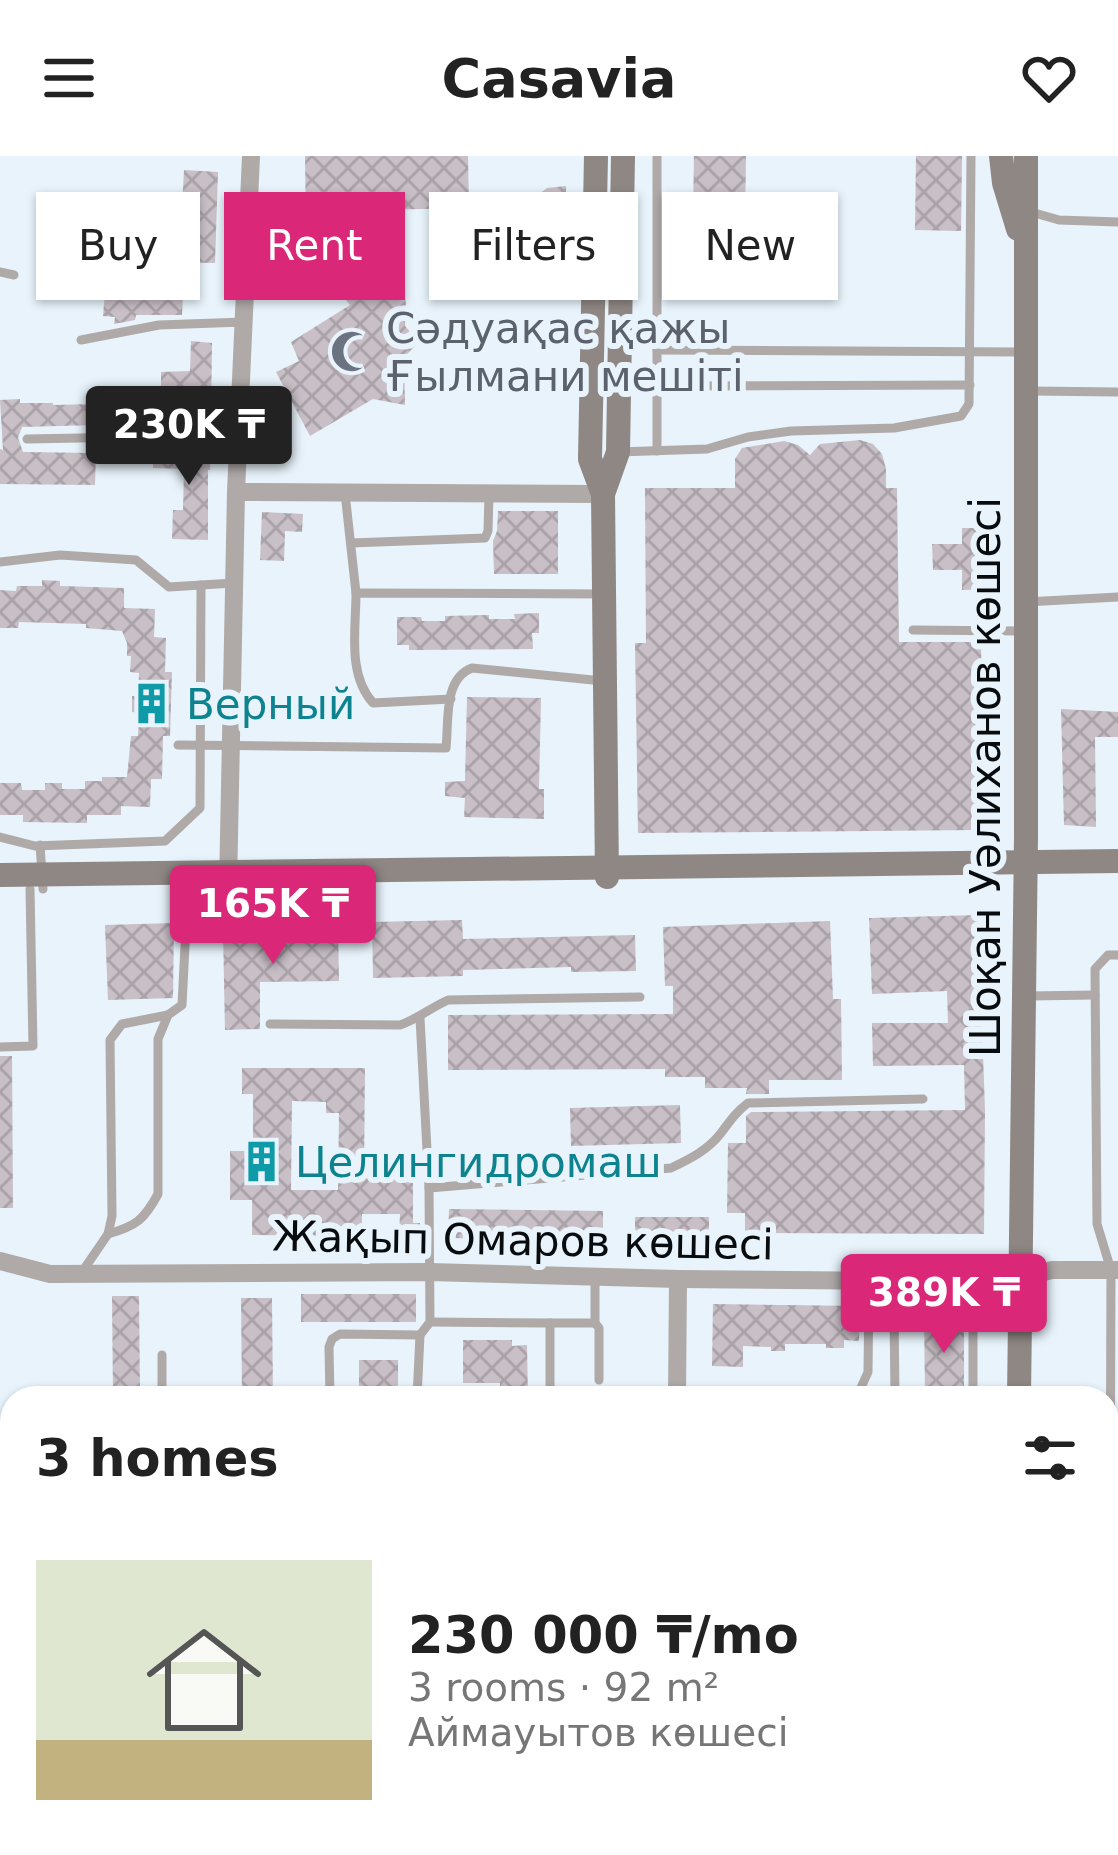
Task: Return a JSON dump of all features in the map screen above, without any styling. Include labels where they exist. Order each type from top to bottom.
[{"type":"main road","points":[[596,156],[590,459],[603,494]]},
{"type":"main road","points":[[607,874],[603,494],[618,452],[623,156]]},
{"type":"main road","points":[[1001,156],[1004,183],[1026,253]]},
{"type":"main road","name":"Шоқан Уәлиханов көшесі","points":[[1019,1386],[1029,866],[1026,156]]},
{"type":"main road","points":[[0,889],[229,879],[1118,861]]},
{"type":"main road","points":[[1029,866],[1118,876]]},
{"type":"main road","points":[[0,874],[38,884],[188,887],[229,879]]},
{"type":"street","points":[[229,879],[236,492],[251,156]]},
{"type":"street","points":[[236,492],[603,494]]},
{"type":"street","name":"Жақып Омаров көшесі","points":[[0,1261],[50,1274],[430,1272],[973,1282],[1003,1282],[1052,1270],[1115,1270]]},
{"type":"street","points":[[677,1386],[678,1279]]},
{"type":"lane","points":[[657,156],[657,451]]},
{"type":"lane","points":[[618,452],[707,449],[791,431],[894,428],[961,416],[969,404],[970,385],[971,156]]},
{"type":"lane","points":[[1026,210],[1059,220],[1118,222]]},
{"type":"lane","points":[[0,272],[14,275]]},
{"type":"lane","points":[[81,340],[159,325],[244,322]]},
{"type":"lane","points":[[656,350],[1026,352]]},
{"type":"lane","points":[[657,386],[970,385]]},
{"type":"lane","points":[[1026,390],[1118,392]]},
{"type":"lane","points":[[27,439],[238,435]]},
{"type":"lane","points":[[345,493],[356,592],[357,676],[362,691],[373,703],[451,699]]},
{"type":"lane","points":[[351,543],[485,538],[489,494]]},
{"type":"lane","points":[[0,562],[60,555],[136,560],[169,586],[234,583]]},
{"type":"lane","points":[[0,837],[40,845],[165,841],[200,808],[202,585]]},
{"type":"lane","points":[[1026,602],[1113,597],[1118,588]]},
{"type":"lane","points":[[356,592],[603,594]]},
{"type":"lane","points":[[913,629],[1026,631]]},
{"type":"lane","points":[[178,746],[446,748],[452,686],[460,673],[472,668],[603,681]]},
{"type":"lane","points":[[0,1047],[33,1046],[40,845]]},
{"type":"lane","points":[[81,1274],[108,1234],[112,1216],[110,1040],[122,1024],[168,1015],[182,1005],[188,887]]},
{"type":"lane","points":[[1110,1386],[1115,1270],[1097,1224],[1095,969],[1108,955],[1118,955]]},
{"type":"lane","points":[[1024,996],[1095,995]]},
{"type":"lane","points":[[270,1024],[400,1025],[448,1000],[640,998]]},
{"type":"lane","points":[[108,1234],[133,1227],[158,1194],[158,1039],[168,1015]]},
{"type":"lane","points":[[418,1386],[420,1334],[430,1322],[420,1018]]},
{"type":"lane","points":[[429,1188],[671,1168],[696,1156],[748,1103],[923,1099]]},
{"type":"lane","points":[[595,1277],[599,1379]]},
{"type":"lane","points":[[862,1386],[868,1372],[869,1281]]},
{"type":"lane","points":[[973,1282],[973,1386]]},
{"type":"lane","points":[[894,1310],[895,1386]]},
{"type":"lane","points":[[430,1322],[595,1323]]},
{"type":"lane","points":[[550,1323],[550,1386]]},
{"type":"lane","points":[[330,1386],[329,1347],[340,1334],[420,1334]]},
{"type":"lane","points":[[162,1355],[162,1386]]},
{"type":"building","points":[[305,156],[468,156],[469,192],[429,192],[429,209],[405,209],[405,192],[306,192]]},
{"type":"building","points":[[694,156],[746,156],[745,192],[693,192]]},
{"type":"building","points":[[916,156],[962,156],[961,231],[915,230]]},
{"type":"building","points":[[184,170],[218,172],[215,263],[200,263],[200,192],[183,192]]},
{"type":"building","points":[[566,186],[566,192],[542,192]]},
{"type":"building","name":"Сәдуақас қажы Ғылмани мешіті","points":[[405,298],[406,304],[405,326],[415,346],[404,357],[405,405],[373,399],[310,436],[276,372],[299,361],[291,342],[350,305],[346,300]]},
{"type":"building","points":[[104,300],[183,300],[182,315],[136,315],[135,320],[114,324],[115,317],[103,316]]},
{"type":"building","points":[[191,341],[212,343],[211,427],[154,428],[154,421],[125,423],[124,402],[161,401],[161,372],[190,371]]},
{"type":"building","points":[[20,399],[20,403],[96,404],[97,425],[22,427],[18,438],[23,452],[96,453],[95,485],[0,484],[0,400]]},
{"type":"building","points":[[860,440],[873,444],[882,454],[886,488],[897,488],[899,642],[975,642],[981,647],[982,688],[975,688],[977,830],[638,833],[635,643],[646,643],[645,488],[735,488],[735,459],[742,448],[784,441],[810,455],[820,444]]},
{"type":"building","points":[[211,445],[208,540],[172,539],[173,510],[183,510],[184,469],[153,468],[153,446]]},
{"type":"building","points":[[498,511],[558,511],[558,574],[494,574]]},
{"type":"building","points":[[262,512],[303,514],[302,532],[285,531],[284,561],[260,560]]},
{"type":"building","points":[[962,528],[987,528],[987,535],[998,535],[997,589],[962,590],[962,570],[933,570],[932,544],[962,544]]},
{"type":"building","name":"Верный","points":[[42,580],[60,581],[60,586],[124,588],[124,608],[155,609],[154,637],[166,638],[165,672],[172,672],[170,736],[163,736],[162,779],[151,779],[150,807],[121,806],[121,815],[87,815],[87,823],[23,822],[23,815],[0,815],[0,783],[21,783],[22,790],[45,790],[45,783],[85,789],[85,781],[127,777],[131,736],[138,736],[139,713],[132,712],[132,696],[138,696],[139,673],[130,672],[131,656],[127,656],[122,631],[86,628],[86,624],[19,622],[18,628],[0,628],[0,590],[42,586]]},
{"type":"building","points":[[539,613],[539,633],[532,633],[533,649],[409,650],[409,645],[397,645],[397,617],[445,621],[445,616],[515,619],[514,614]]},
{"type":"building","points":[[467,697],[541,698],[539,789],[544,789],[544,819],[464,817],[465,798],[445,796],[445,782],[465,781]]},
{"type":"building","points":[[1061,709],[1118,712],[1118,737],[1095,737],[1096,827],[1064,825]]},
{"type":"building","points":[[978,915],[984,1234],[745,1233],[745,1213],[727,1213],[728,1143],[746,1143],[746,1116],[751,1112],[965,1110],[964,1065],[873,1066],[872,1023],[948,1023],[947,991],[872,994],[869,918]]},
{"type":"building","points":[[462,920],[463,939],[635,935],[636,971],[571,972],[571,967],[373,978],[372,922]]},
{"type":"building","points":[[830,921],[833,999],[841,999],[842,1080],[769,1080],[769,1094],[746,1094],[747,1088],[705,1088],[705,1077],[665,1077],[665,1069],[448,1070],[448,1015],[673,1014],[673,986],[665,986],[663,927]]},
{"type":"building","points":[[174,923],[173,998],[108,1000],[105,925]]},
{"type":"building","points":[[338,929],[339,981],[260,982],[260,1029],[225,1030],[223,931]]},
{"type":"building","points":[[0,1056],[12,1056],[13,1208],[0,1208]]},
{"type":"building","name":"Целингидромаш","points":[[242,1068],[365,1068],[364,1172],[413,1173],[413,1223],[420,1223],[420,1237],[399,1237],[400,1214],[362,1214],[362,1236],[252,1235],[252,1200],[230,1200],[230,1151],[253,1151],[253,1094],[242,1094]],"holes":[[[292,1101],[326,1102],[326,1113],[339,1113],[338,1190],[291,1190]]]},
{"type":"building","points":[[680,1105],[681,1143],[571,1146],[570,1108]]},
{"type":"building","points":[[449,1209],[603,1211],[603,1240],[448,1238]]},
{"type":"building","points":[[635,1217],[709,1217],[709,1244],[635,1244]]},
{"type":"building","points":[[301,1294],[416,1294],[416,1322],[301,1322]]},
{"type":"building","points":[[112,1296],[139,1296],[140,1386],[113,1386]]},
{"type":"building","points":[[241,1298],[272,1298],[273,1386],[242,1386]]},
{"type":"building","points":[[713,1304],[860,1306],[859,1341],[844,1340],[844,1348],[785,1344],[785,1351],[743,1346],[743,1367],[712,1366]]},
{"type":"building","points":[[964,1313],[964,1386],[925,1386],[924,1314]]},
{"type":"building","points":[[463,1340],[512,1340],[512,1346],[527,1345],[528,1386],[463,1383]]},
{"type":"building","points":[[359,1360],[398,1360],[398,1386],[359,1386]]},
{"type":"place","name":"Сәдуақас қажы Ғылмани мешіті","points":[[352,352]]},
{"type":"place","name":"Верный","points":[[152,704]]},
{"type":"place","name":"Целингидромаш","points":[[261,1162]]}]
